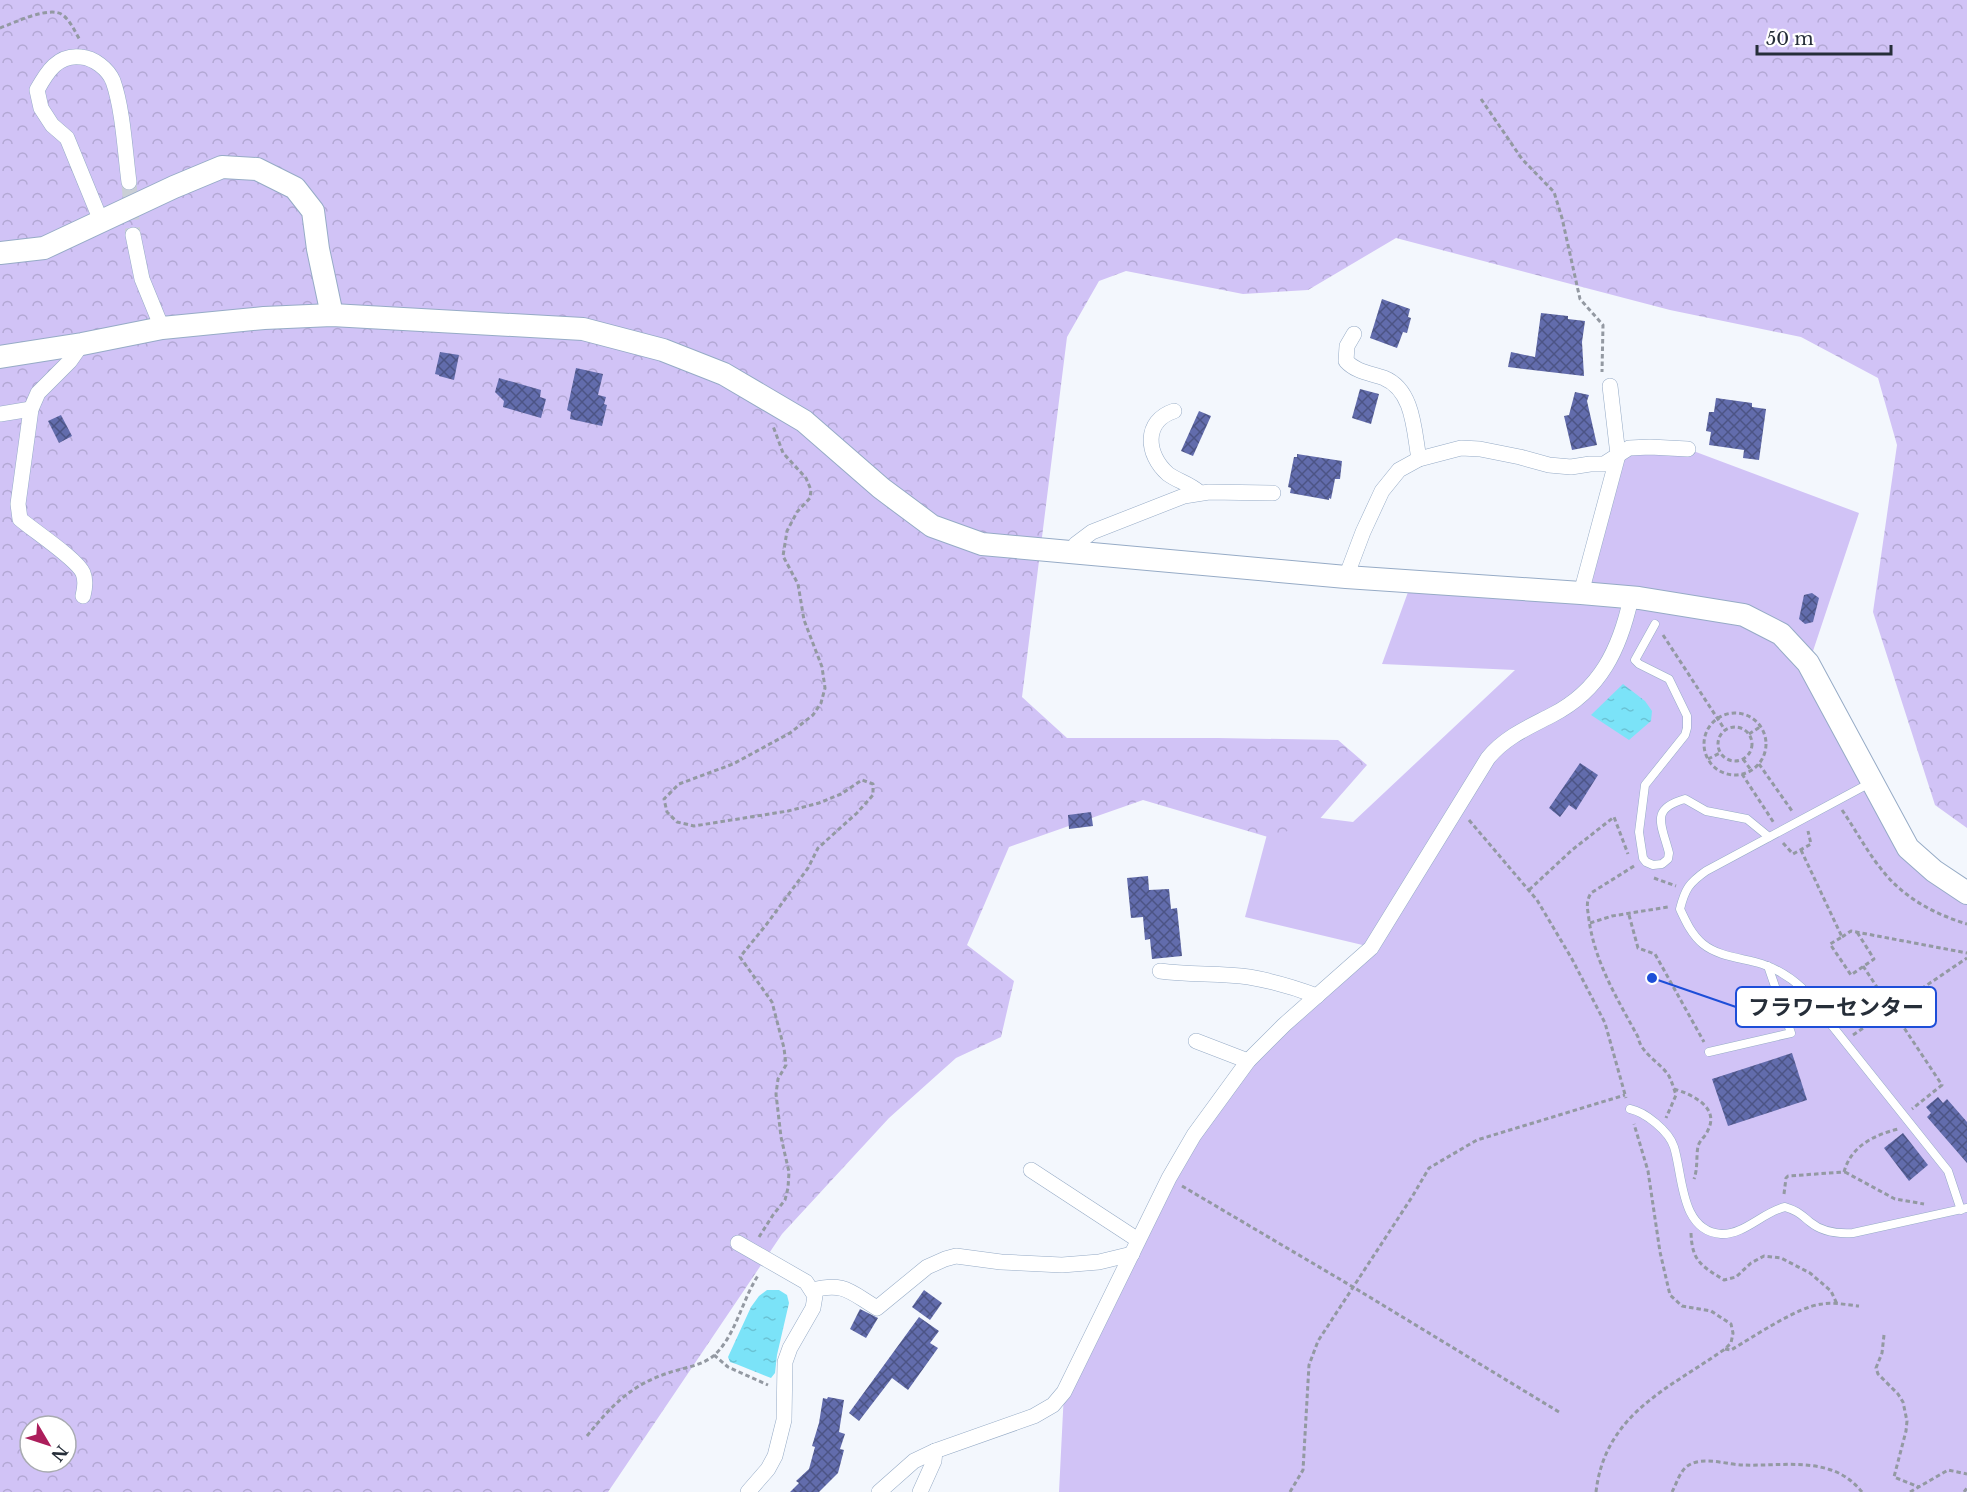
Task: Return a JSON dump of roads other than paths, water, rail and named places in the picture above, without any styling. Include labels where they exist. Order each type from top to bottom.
[{"type":"street","points":[[100,221],[67,138],[52,125],[41,108],[37,90],[47,73],[60,60],[73,56],[86,57],[105,69],[112,80],[129,182]]},
{"type":"street","points":[[0,253],[44,248],[222,167],[257,169],[295,188],[313,211],[318,249],[332,315]]},
{"type":"street","points":[[133,235],[142,279],[162,328]]},
{"type":"street","points":[[0,357],[162,328],[264,318],[332,315],[584,329],[663,350],[724,374],[804,421],[880,488],[932,526],[982,544],[1346,577],[1581,593],[1632,598],[1744,615],[1781,634],[1808,663],[1908,848],[1934,871],[1967,893]]},
{"type":"street","points":[[1354,334],[1347,346],[1346,361],[1352,368],[1387,379],[1402,391],[1409,411],[1419,459]]},
{"type":"street","points":[[82,344],[70,361],[38,393],[31,409],[18,504],[20,519],[77,562],[84,574],[83,596]]},
{"type":"street","points":[[1581,593],[1617,455],[1610,386]]},
{"type":"street","points":[[0,414],[31,409]]},
{"type":"street","points":[[1174,411],[1162,415],[1150,438],[1157,461],[1168,475],[1191,485],[1200,493]]},
{"type":"street","points":[[1346,577],[1363,531],[1382,491],[1399,470],[1419,459],[1461,448],[1480,449],[1549,465],[1571,467],[1604,464],[1629,448],[1688,448]]},
{"type":"street","points":[[1071,552],[1076,544],[1092,532],[1184,496],[1200,493],[1273,493]]},
{"type":"street","points":[[879,1492],[914,1461],[935,1451],[1034,1416],[1053,1405],[1064,1392],[1169,1178],[1194,1135],[1248,1061],[1284,1025],[1371,948],[1497,746],[1574,701],[1584,694],[1598,678],[1612,658],[1626,624],[1632,598]]},
{"type":"street","points":[[1160,971],[1250,977],[1317,996]]},
{"type":"street","points":[[1196,1041],[1248,1061]]},
{"type":"street","points":[[1031,1170],[1135,1247]]},
{"type":"street","points":[[738,1243],[806,1282],[815,1296],[813,1308],[790,1348],[785,1362],[784,1420],[775,1456],[768,1469],[748,1492]]},
{"type":"street","points":[[812,1290],[830,1286],[843,1287],[877,1308],[927,1267],[956,1256],[1001,1262],[1062,1265],[1099,1262],[1135,1247]]},
{"type":"street","points":[[920,1492],[934,1461],[935,1451]]},
{"type":"lane","points":[[1655,624],[1638,650],[1635,660],[1669,680],[1688,716],[1688,728],[1685,735],[1645,785],[1639,832],[1643,858],[1653,865],[1662,864],[1668,859],[1669,853],[1660,817],[1662,810],[1685,800],[1706,810],[1747,819],[1774,834]]},
{"type":"lane","points":[[1630,1108],[1640,1111],[1674,1144],[1687,1209],[1705,1230],[1722,1234],[1737,1230],[1779,1209],[1787,1208],[1799,1212],[1812,1224],[1838,1234],[1853,1233],[1964,1209],[1958,1201],[1948,1171],[1802,988],[1768,966],[1716,952],[1704,945],[1692,933],[1680,909],[1686,888],[1706,871],[1873,781]]},
{"type":"lane","points":[[1709,1052],[1791,1033],[1768,966]]},
{"type":"water","points":[[1623,684],[1645,701],[1652,711],[1651,721],[1629,740],[1591,715]]},
{"type":"water","points":[[767,1290],[779,1290],[787,1295],[789,1303],[775,1373],[771,1378],[730,1362],[728,1357],[751,1307]]},
{"type":"tunnel","points":[[129,182],[133,235]]},
{"type":"place","name":"フラワーセンター","points":[[1652,978]]}]
